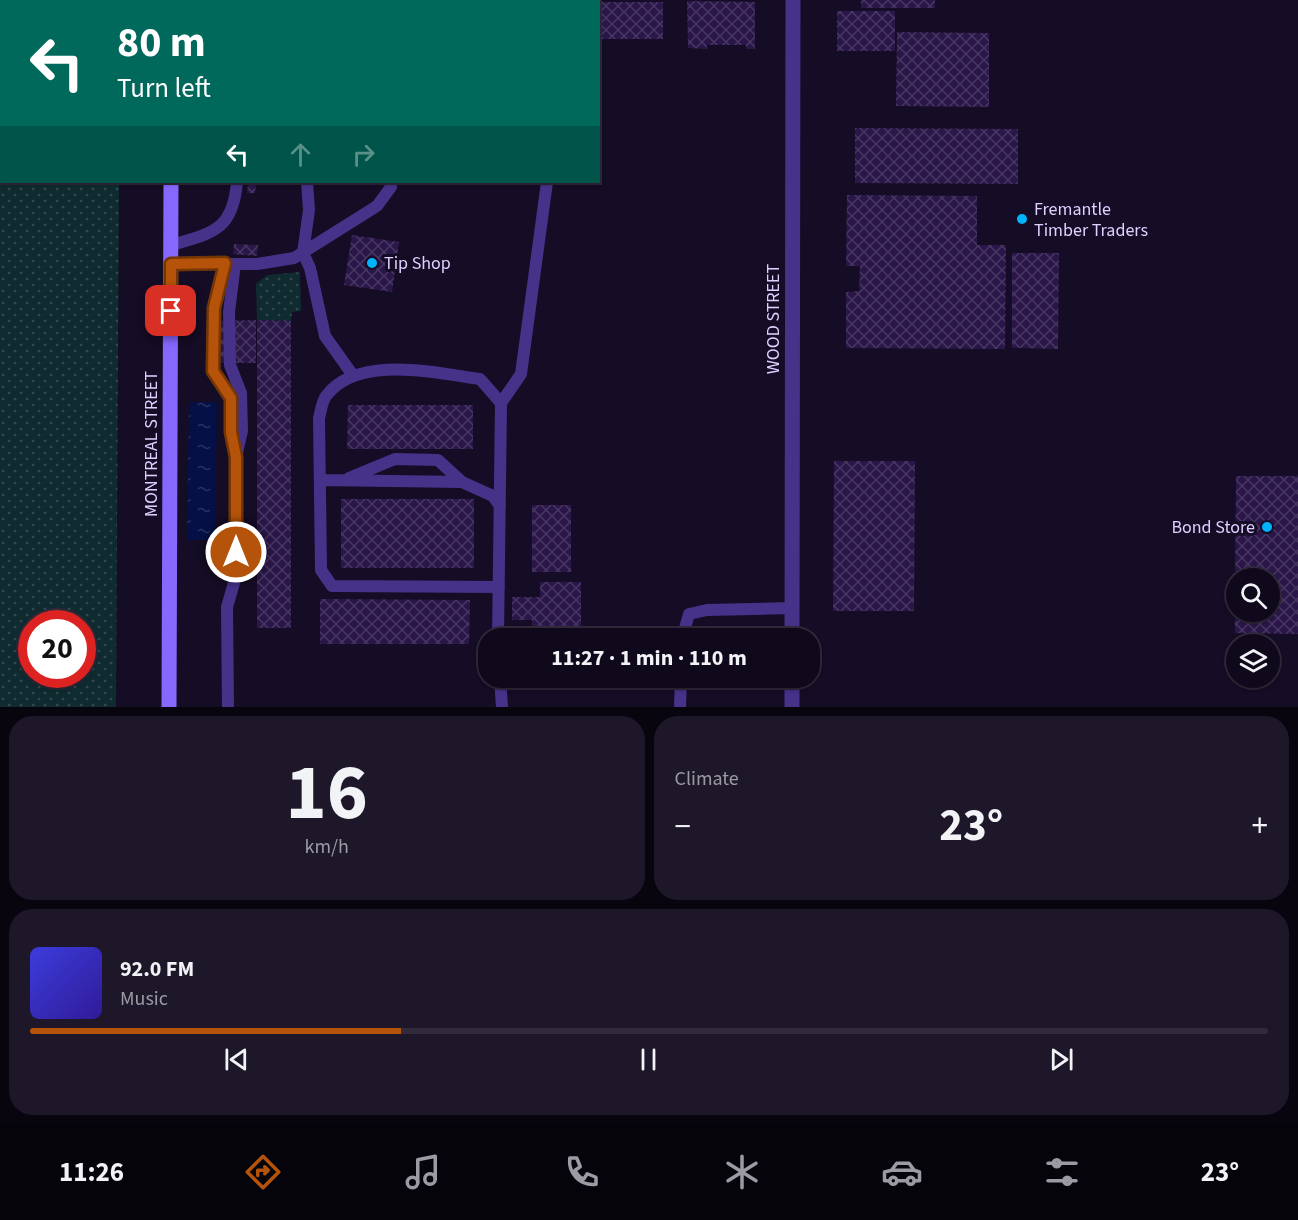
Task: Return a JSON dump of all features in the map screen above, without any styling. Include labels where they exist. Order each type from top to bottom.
[{"type":"street","name":"WOOD STREET","points":[[792,628],[793,0]]},
{"type":"street","name":"MONTREAL STREET","points":[[169,707],[171,183]]},
{"type":"street","points":[[792,688],[792,707]]},
{"type":"lane","points":[[172,245],[214,232],[226,222],[235,201],[237,183]]},
{"type":"lane","points":[[307,183],[309,210],[303,254],[310,268],[325,336],[352,374]]},
{"type":"lane","points":[[171,264],[230,264],[294,258],[377,206],[391,187],[390,183]]},
{"type":"lane","points":[[498,628],[501,403],[521,374],[547,183]]},
{"type":"lane","points":[[230,264],[230,365],[241,393],[242,431],[236,457]]},
{"type":"lane","points":[[228,707],[227,607],[236,576],[236,457],[231,432],[231,398],[213,371],[214,308],[230,264]]},
{"type":"lane","points":[[499,587],[332,586],[321,570],[319,418],[325,396],[352,374],[410,369],[480,379],[501,403]]},
{"type":"lane","points":[[342,480],[395,459],[438,460],[462,482],[493,496],[500,506]]},
{"type":"lane","points":[[320,480],[462,482]]},
{"type":"lane","points":[[685,628],[689,615],[707,610],[792,608]]},
{"type":"lane","points":[[501,688],[502,707]]},
{"type":"lane","points":[[680,707],[681,688]]},
{"type":"green space","points":[[0,183],[119,183],[116,707],[0,707]]},
{"type":"green space","points":[[300,272],[301,311],[292,312],[291,321],[257,320],[256,284],[267,275]]},
{"type":"water","points":[[189,402],[217,402],[215,540],[187,540]]},
{"type":"building","points":[[861,0],[935,0],[935,8],[861,8]]},
{"type":"building","points":[[687,1],[755,2],[755,49],[746,49],[746,45],[707,45],[707,49],[688,48]]},
{"type":"building","points":[[600,2],[663,2],[663,39],[600,39]]},
{"type":"building","points":[[837,11],[895,11],[895,51],[837,51]]},
{"type":"building","points":[[897,32],[989,33],[989,107],[896,106]]},
{"type":"building","points":[[855,128],[1018,129],[1018,184],[855,183]]},
{"type":"building","points":[[248,183],[256,183],[255,193],[247,193]]},
{"type":"building","points":[[847,195],[977,196],[977,245],[1006,245],[1005,349],[846,348],[846,292],[859,291],[860,266],[846,266]]},
{"type":"building","name":"Tip Shop","points":[[352,235],[399,242],[392,292],[344,285]]},
{"type":"building","points":[[234,244],[258,245],[257,256],[233,254]]},
{"type":"building","points":[[1012,253],[1059,253],[1058,349],[1012,348]]},
{"type":"building","points":[[256,320],[256,363],[221,363],[220,321]]},
{"type":"building","points":[[257,320],[291,321],[291,628],[257,628]]},
{"type":"building","points":[[348,405],[473,405],[473,449],[347,449]]},
{"type":"building","points":[[834,461],[915,461],[914,611],[833,611]]},
{"type":"building","name":"Bond Store","points":[[1236,476],[1298,476],[1298,634],[1235,633],[1235,622],[1280,622],[1280,568],[1235,568]]},
{"type":"building","points":[[341,499],[474,499],[474,568],[341,568]]},
{"type":"building","points":[[532,505],[571,505],[571,572],[532,572]]},
{"type":"building","points":[[540,582],[581,582],[581,628],[532,628],[532,620],[512,620],[512,597],[540,597]]},
{"type":"building","points":[[320,599],[470,600],[469,644],[320,644]]},
{"type":"place","name":"Fremantle Timber Traders","points":[[1022,219]]},
{"type":"place","name":"Tip Shop","points":[[372,263]]},
{"type":"place","name":"Bond Store","points":[[1267,527]]},
{"type":"route","points":[[171,311],[171,264],[225,263],[224,275],[214,308],[213,371],[231,398],[231,432],[236,457],[236,552]]}]
